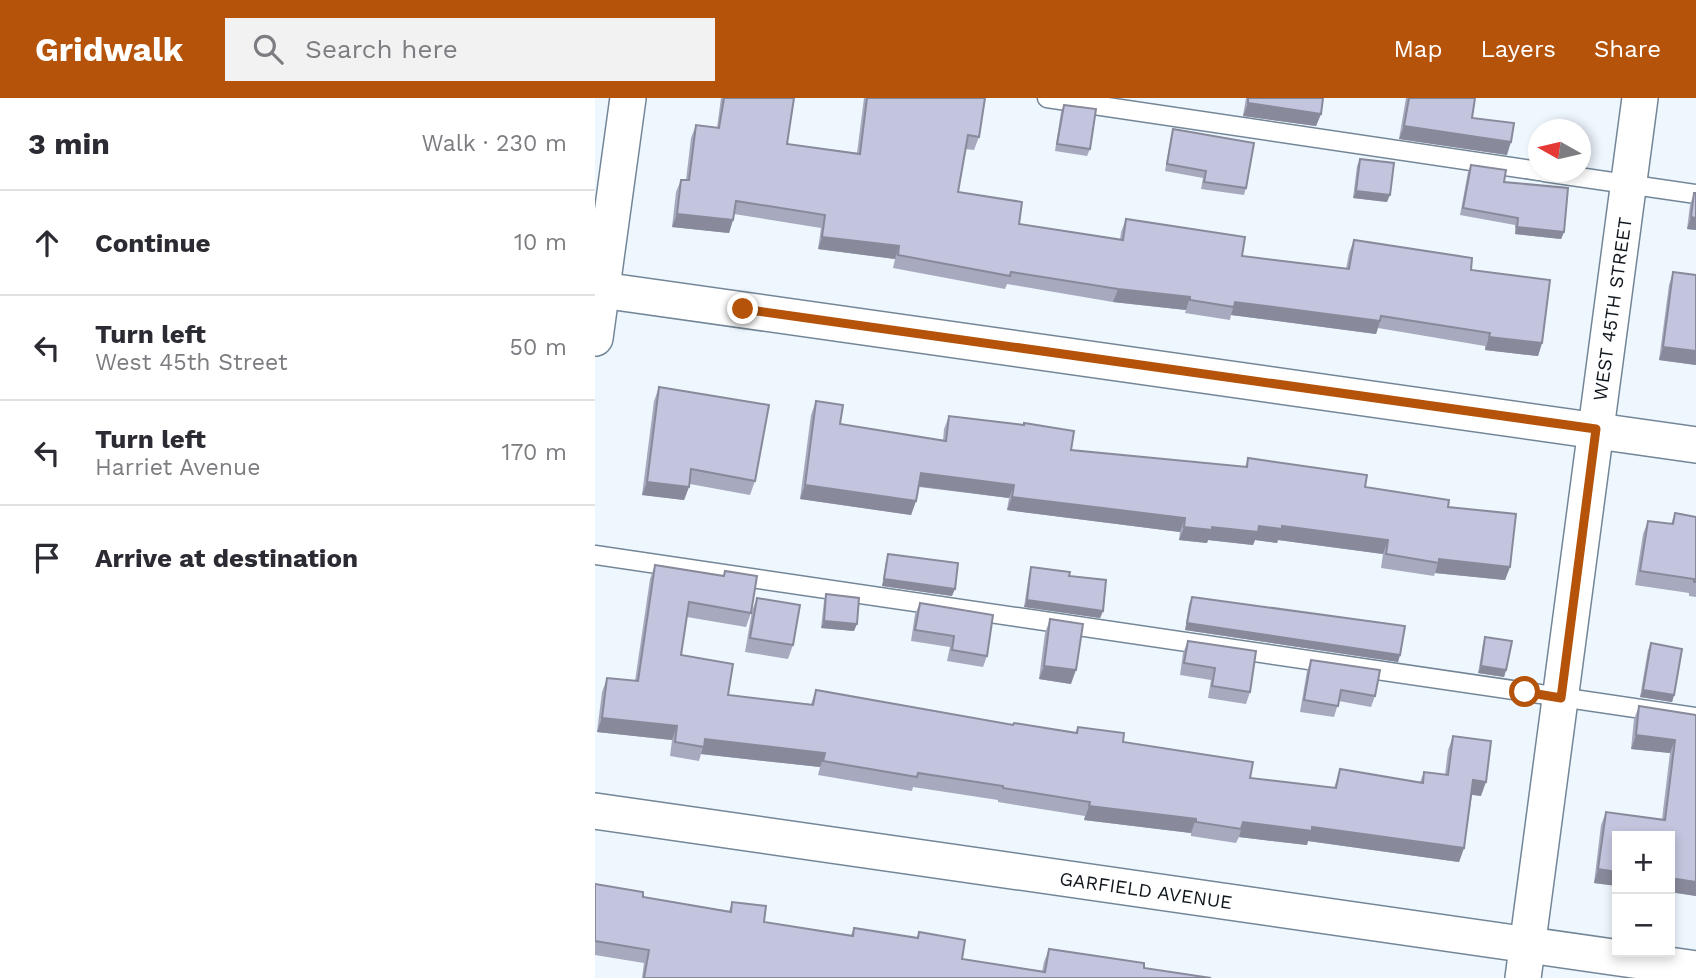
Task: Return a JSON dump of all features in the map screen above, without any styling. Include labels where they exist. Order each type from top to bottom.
[{"type":"street","points":[[595,338],[598,289],[628,98]]},
{"type":"street","name":"WEST 45TH STREET","points":[[1526,961],[1640,98]]},
{"type":"street","points":[[598,289],[1696,444]]},
{"type":"street","name":"GARFIELD AVENUE","points":[[595,811],[1526,961],[1696,969]]},
{"type":"lane","points":[[1047,98],[1528,170]]},
{"type":"lane","points":[[1591,179],[1696,194]]},
{"type":"lane","points":[[595,555],[1696,717]]},
{"type":"building","points":[[724,98],[794,98],[787,144],[860,154],[867,98],[985,98],[979,137],[968,135],[958,192],[1022,202],[1019,224],[1123,240],[1126,219],[1245,237],[1242,256],[1349,269],[1354,240],[1472,258],[1471,270],[1550,280],[1542,343],[1489,337],[1490,333],[1381,316],[1380,321],[1235,302],[1234,307],[1190,300],[1190,297],[1011,272],[1010,276],[898,255],[899,246],[822,237],[825,215],[736,201],[733,220],[677,214],[681,180],[689,180],[696,125],[719,128]]},
{"type":"building","points":[[1248,98],[1323,98],[1321,114],[1248,103]]},
{"type":"building","points":[[1409,98],[1475,98],[1472,118],[1514,123],[1511,142],[1404,126]]},
{"type":"building","points":[[1064,105],[1096,109],[1090,149],[1057,144]]},
{"type":"building","points":[[1173,129],[1254,143],[1246,188],[1204,182],[1206,171],[1167,164]]},
{"type":"building","points":[[1360,159],[1394,163],[1390,195],[1356,191]]},
{"type":"building","points":[[1471,165],[1506,170],[1504,182],[1568,188],[1564,232],[1517,227],[1518,218],[1463,208]]},
{"type":"building","points":[[1696,193],[1696,218],[1691,217]]},
{"type":"building","points":[[1673,272],[1696,275],[1696,351],[1663,347]]},
{"type":"building","points":[[659,387],[769,405],[755,481],[691,469],[689,487],[647,482]]},
{"type":"building","points":[[816,401],[843,405],[840,424],[946,441],[949,416],[1074,431],[1071,450],[1247,467],[1248,458],[1367,475],[1365,487],[1449,500],[1448,507],[1516,514],[1510,567],[1439,559],[1439,563],[1386,554],[1388,540],[1282,526],[1282,529],[1259,526],[1258,532],[1184,527],[1185,518],[1012,497],[1014,485],[921,473],[916,501],[805,485]]},
{"type":"building","points":[[1675,513],[1696,517],[1696,582],[1694,579],[1640,571],[1648,521],[1673,524]]},
{"type":"building","points":[[888,554],[958,563],[955,589],[884,579]]},
{"type":"building","points":[[655,565],[724,576],[725,571],[757,576],[751,613],[689,602],[681,655],[733,664],[728,695],[813,705],[816,690],[1013,725],[1014,723],[1077,733],[1078,727],[1124,733],[1123,742],[1253,762],[1250,778],[1336,788],[1340,769],[1423,783],[1424,772],[1448,775],[1453,736],[1491,741],[1486,782],[1473,780],[1464,848],[1312,827],[1312,831],[1243,822],[1241,829],[1196,822],[1196,819],[1089,806],[1090,802],[1003,786],[918,773],[917,777],[823,761],[825,753],[705,739],[704,747],[675,742],[677,726],[602,718],[607,678],[638,681]]},
{"type":"building","points":[[1031,567],[1070,572],[1069,576],[1106,580],[1103,611],[1027,600]]},
{"type":"building","points":[[826,594],[859,598],[857,624],[824,621]]},
{"type":"building","points":[[1192,597],[1405,626],[1400,655],[1187,623]]},
{"type":"building","points":[[757,598],[800,605],[793,645],[750,638]]},
{"type":"building","points":[[920,603],[993,615],[987,656],[952,650],[954,636],[915,630]]},
{"type":"building","points":[[1050,619],[1083,624],[1076,670],[1044,666]]},
{"type":"building","points":[[1485,637],[1512,641],[1506,670],[1481,666]]},
{"type":"building","points":[[1188,641],[1256,651],[1250,692],[1212,686],[1215,668],[1184,663]]},
{"type":"building","points":[[1651,643],[1682,649],[1674,695],[1643,690]]},
{"type":"building","points":[[1311,660],[1380,670],[1375,696],[1341,690],[1338,706],[1304,700]]},
{"type":"building","points":[[1639,706],[1696,715],[1696,882],[1675,879],[1675,831],[1612,831],[1612,871],[1598,869],[1606,812],[1665,820],[1675,740],[1636,735]]},
{"type":"building","points":[[595,884],[643,892],[643,897],[731,912],[732,902],[766,906],[764,922],[853,936],[854,928],[918,938],[919,932],[965,940],[962,959],[1045,972],[1049,949],[1144,963],[1144,968],[1211,978],[644,978],[649,950],[595,941]]},
{"type":"route","points":[[743,309],[1596,429],[1561,698],[1525,692]]}]
